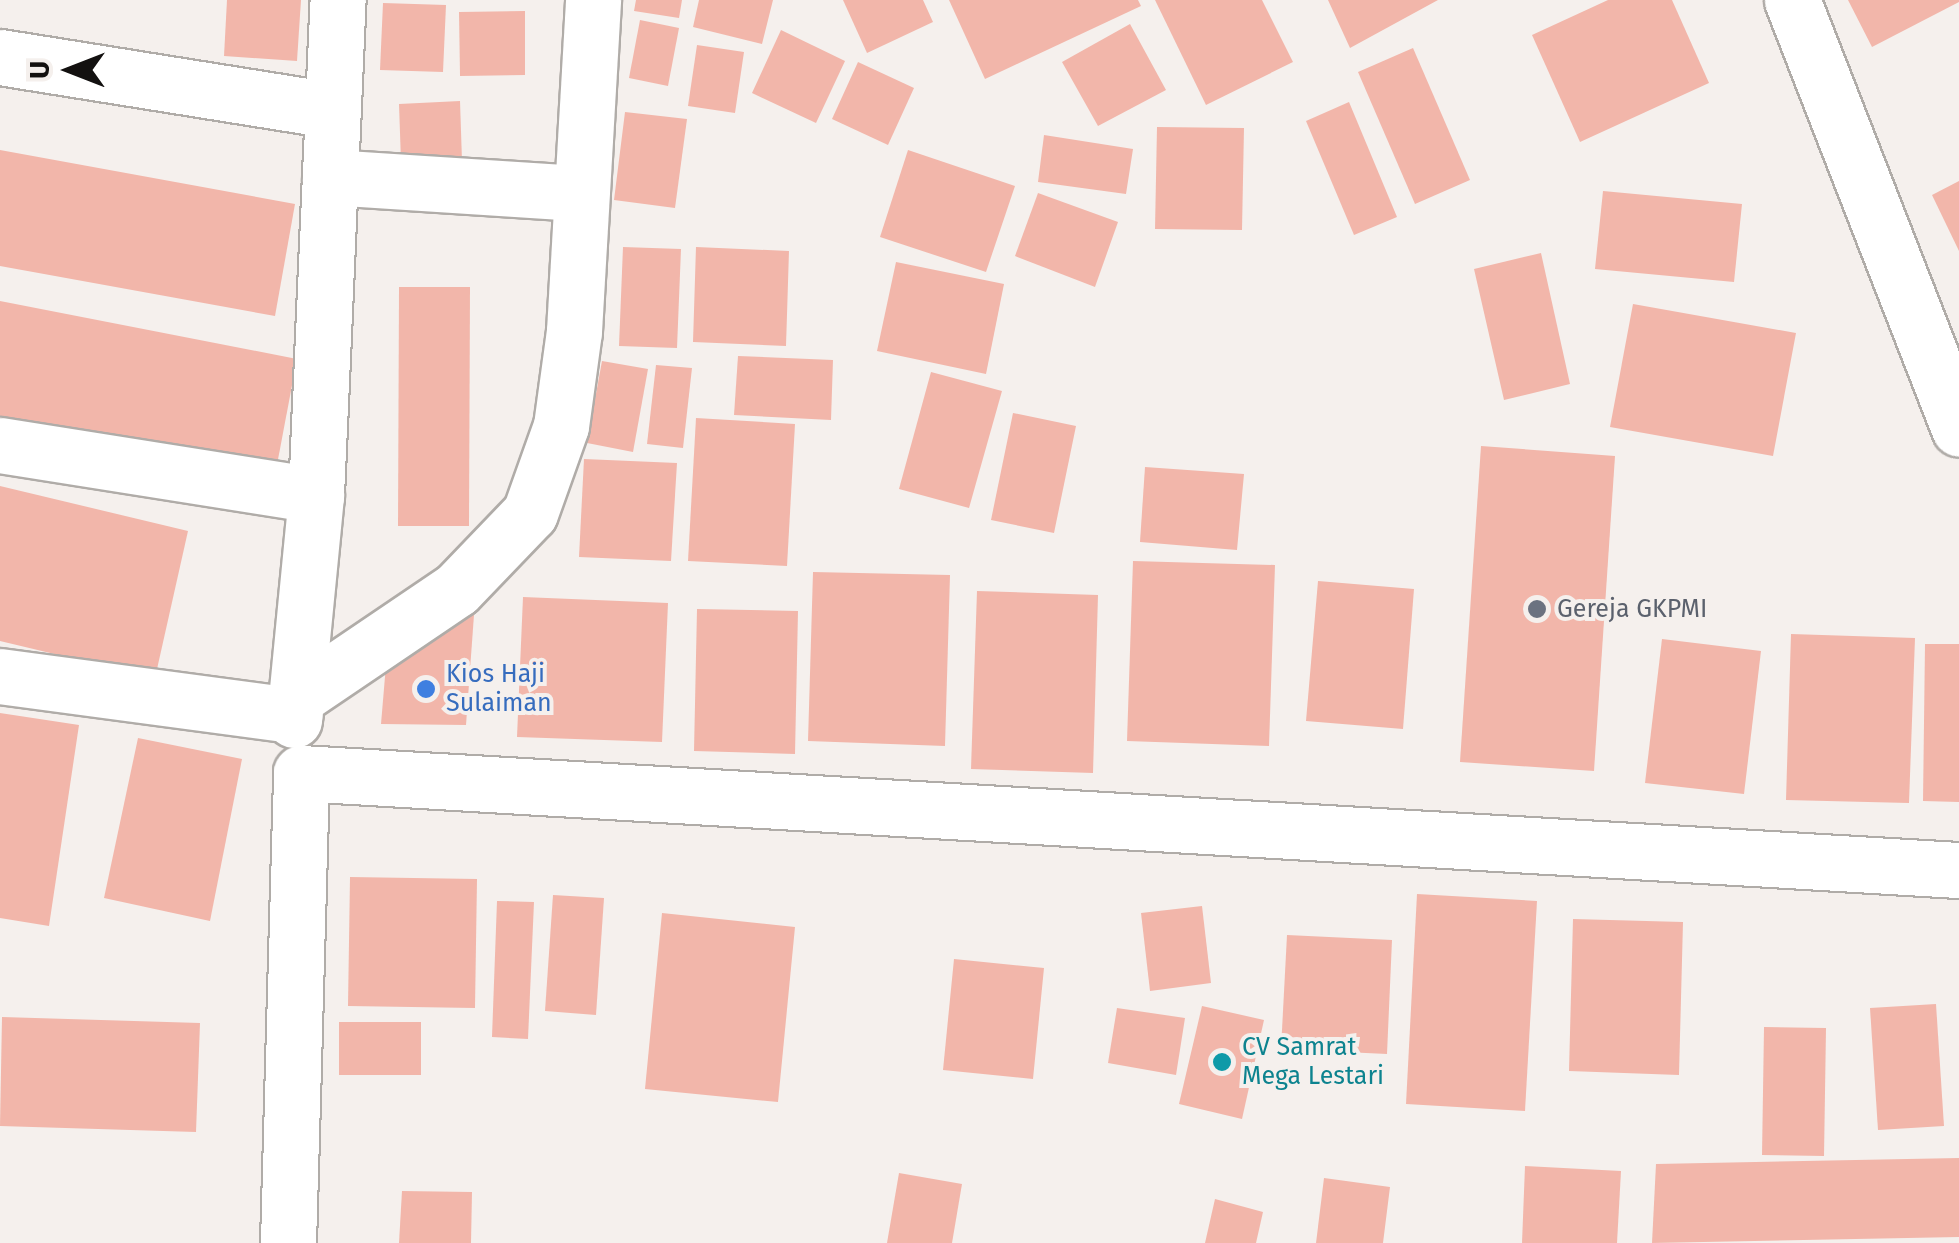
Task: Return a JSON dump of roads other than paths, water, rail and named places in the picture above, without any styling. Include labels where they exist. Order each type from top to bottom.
[{"type":"street","points":[[288,1243],[300,773],[295,707],[316,495],[338,0]]},
{"type":"street","points":[[0,676],[295,707],[457,588],[530,513],[561,426],[574,331],[577,193],[593,0]]},
{"type":"street","points":[[1792,0],[1959,428]]},
{"type":"street","points":[[0,58],[332,110]]},
{"type":"street","points":[[330,177],[577,193]]},
{"type":"street","points":[[0,445],[316,495]]},
{"type":"street","points":[[300,773],[1959,870]]},
{"type":"place","name":"Gereja GKPMI","points":[[1537,609]]},
{"type":"place","name":"Kios Haji Sulaiman","points":[[426,689]]},
{"type":"place","name":"CV Samrat Mega Lestari","points":[[1222,1062]]}]
